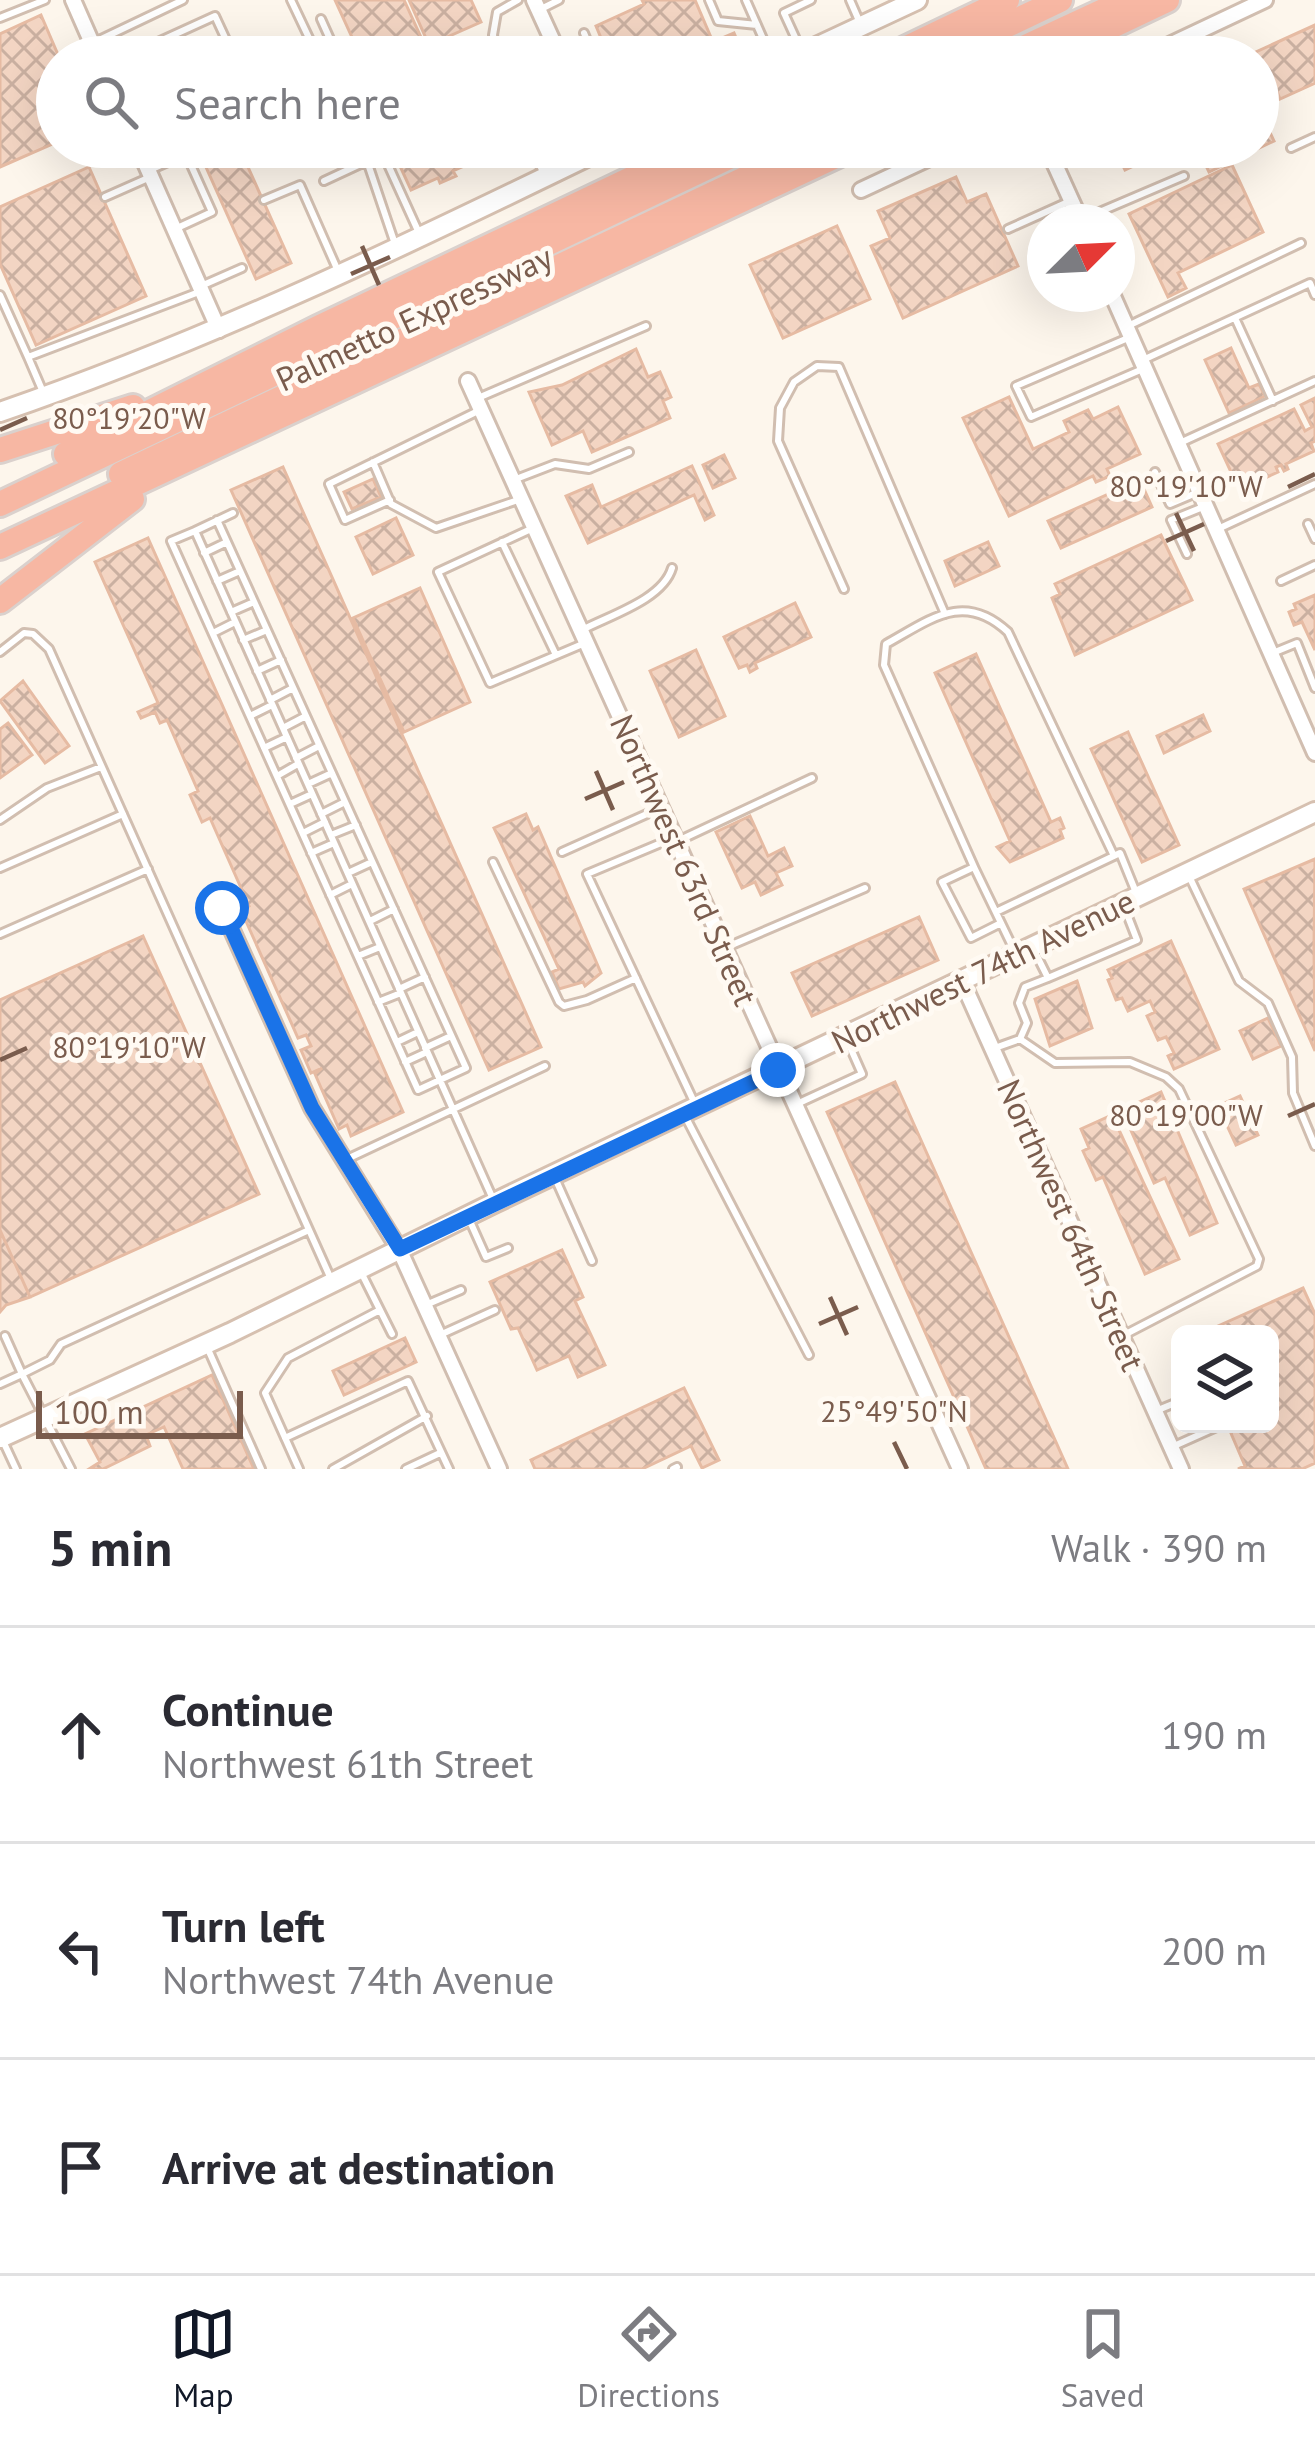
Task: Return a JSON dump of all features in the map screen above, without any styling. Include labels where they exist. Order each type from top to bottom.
[{"type":"highway","points":[[931,36],[1007,0]]},
{"type":"highway","points":[[984,36],[1060,0]]},
{"type":"highway","points":[[1049,36],[1127,0]]},
{"type":"highway","points":[[1091,36],[1167,0]]},
{"type":"highway","name":"Palmetto Expressway","points":[[0,488],[654,168]]},
{"type":"highway","points":[[0,504],[706,168]]},
{"type":"highway","points":[[0,532],[768,168]]},
{"type":"highway","name":"Palmetto Expressway","points":[[0,547],[811,168]]},
{"type":"highway","points":[[0,450],[210,382]]},
{"type":"highway","points":[[0,601],[173,469]]},
{"type":"street","points":[[840,36],[894,5],[917,0]]},
{"type":"street","points":[[1188,36],[1262,1]]},
{"type":"street","points":[[78,2],[90,36]]},
{"type":"street","points":[[537,5],[551,36]]},
{"type":"street","points":[[147,168],[219,330]]},
{"type":"street","points":[[0,412],[219,330],[564,168]]},
{"type":"street","points":[[861,190],[908,168]]},
{"type":"street","points":[[1056,168],[1072,204]]},
{"type":"street","points":[[1120,312],[1315,753]]},
{"type":"street","name":"Northwest 63rd Street","points":[[468,381],[960,1469]]},
{"type":"street","name":"Northwest 74th Avenue","points":[[1,1438],[1315,812]]},
{"type":"street","points":[[222,908],[312,1108],[400,1249],[499,1469]]},
{"type":"street","name":"Northwest 64th Street","points":[[962,982],[1181,1469]]},
{"type":"lane","points":[[0,18],[44,0]]},
{"type":"lane","points":[[120,36],[183,0]]},
{"type":"lane","points":[[291,0],[308,36]]},
{"type":"lane","points":[[493,36],[497,12],[518,0]]},
{"type":"lane","points":[[537,5],[560,0]]},
{"type":"lane","points":[[709,0],[718,21],[757,25]]},
{"type":"lane","points":[[746,0],[762,36]]},
{"type":"lane","points":[[792,36],[784,13],[811,0]]},
{"type":"lane","points":[[850,0],[862,26]]},
{"type":"lane","points":[[175,36],[215,16],[224,36]]},
{"type":"lane","points":[[321,19],[329,36]]},
{"type":"lane","points":[[1291,148],[1315,137]]},
{"type":"lane","points":[[105,197],[161,168]]},
{"type":"lane","points":[[175,229],[212,212],[192,168]]},
{"type":"lane","points":[[323,181],[352,168]]},
{"type":"lane","points":[[369,168],[396,248]]},
{"type":"lane","points":[[390,168],[421,236]]},
{"type":"lane","points":[[542,168],[546,177]]},
{"type":"lane","points":[[1119,204],[1184,176]]},
{"type":"lane","points":[[264,200],[300,184],[340,274]]},
{"type":"lane","points":[[1008,229],[1071,201]]},
{"type":"lane","points":[[1301,243],[1016,386],[1031,417],[1310,284],[1315,295]]},
{"type":"lane","points":[[28,357],[201,289],[242,268]]},
{"type":"lane","points":[[0,295],[45,396]]},
{"type":"lane","points":[[1235,318],[1273,401]]},
{"type":"lane","points":[[390,500],[345,520],[329,484],[479,404],[646,326]]},
{"type":"lane","points":[[844,589],[778,441],[780,408],[794,382],[817,366],[838,368],[945,614]]},
{"type":"lane","points":[[1179,444],[1315,382]]},
{"type":"lane","points":[[513,480],[555,464],[589,469],[629,452]]},
{"type":"lane","points":[[373,462],[390,500],[436,528],[521,499]]},
{"type":"lane","points":[[1155,472],[1170,504],[1203,499]]},
{"type":"lane","points":[[1216,530],[1315,484]]},
{"type":"lane","points":[[1187,554],[1171,520],[1203,499]]},
{"type":"lane","points":[[217,520],[466,1068],[418,1090],[172,542],[217,520],[232,513]]},
{"type":"lane","points":[[1308,524],[1315,539]]},
{"type":"lane","points":[[534,528],[438,572],[490,683],[556,655],[646,597],[669,579],[672,568]]},
{"type":"lane","points":[[195,531],[494,1202]]},
{"type":"lane","points":[[204,553],[227,542]]},
{"type":"lane","points":[[502,542],[556,655]]},
{"type":"lane","points":[[1281,581],[1315,565]]},
{"type":"lane","points":[[217,581],[240,571]]},
{"type":"lane","points":[[231,612],[254,602]]},
{"type":"lane","points":[[1048,978],[1001,923],[884,665],[886,644],[963,608],[980,611],[1008,632],[1114,856]]},
{"type":"lane","points":[[213,633],[235,622]]},
{"type":"lane","points":[[243,640],[267,630]]},
{"type":"lane","points":[[0,652],[24,633],[33,634],[49,649],[332,1282]]},
{"type":"lane","points":[[1271,654],[1297,643],[1315,688]]},
{"type":"lane","points":[[257,671],[281,660]]},
{"type":"lane","points":[[250,716],[293,688]]},
{"type":"lane","points":[[1299,717],[1315,711]]},
{"type":"lane","points":[[264,748],[306,716]]},
{"type":"lane","points":[[277,776],[320,746]]},
{"type":"lane","points":[[0,820],[47,788],[101,767]]},
{"type":"lane","points":[[308,784],[332,773]]},
{"type":"lane","points":[[809,1355],[690,1110],[637,978],[587,874],[676,840],[812,778]]},
{"type":"lane","points":[[290,805],[312,794]]},
{"type":"lane","points":[[302,833],[345,802]]},
{"type":"lane","points":[[562,852],[661,808]]},
{"type":"lane","points":[[0,868],[123,814]]},
{"type":"lane","points":[[311,853],[356,825]]},
{"type":"lane","points":[[992,1049],[1020,1039],[1027,1023],[1019,1003],[1025,987],[1137,940],[1120,853],[996,912]]},
{"type":"lane","points":[[347,873],[372,862]]},
{"type":"lane","points":[[493,862],[559,1002],[564,1006],[587,1000],[637,978]]},
{"type":"lane","points":[[974,867],[942,882],[971,938],[1001,923]]},
{"type":"lane","points":[[0,934],[148,869]]},
{"type":"lane","points":[[1187,873],[1239,981],[1268,1003],[1292,1057],[1293,1093],[1315,1146]]},
{"type":"lane","points":[[330,895],[352,884]]},
{"type":"lane","points":[[724,948],[865,887]]},
{"type":"lane","points":[[369,921],[394,910]]},
{"type":"lane","points":[[358,956],[380,947]]},
{"type":"lane","points":[[379,1002],[424,977]]},
{"type":"lane","points":[[397,1042],[418,1031]]},
{"type":"lane","points":[[406,1062],[451,1036]]},
{"type":"lane","points":[[794,1105],[862,1074],[846,1037]]},
{"type":"lane","points":[[1020,1039],[1055,1063],[1130,1062],[1166,1077],[1179,1089],[1259,1259],[1257,1266],[1121,1336]]},
{"type":"lane","points":[[344,1160],[545,1066]]},
{"type":"lane","points":[[554,1174],[592,1261]]},
{"type":"lane","points":[[467,1216],[486,1257],[508,1248]]},
{"type":"lane","points":[[0,1384],[50,1360],[61,1344],[309,1230]]},
{"type":"lane","points":[[359,1268],[392,1334]]},
{"type":"lane","points":[[425,1305],[461,1290]]},
{"type":"lane","points":[[299,1469],[265,1393],[288,1358],[380,1310]]},
{"type":"lane","points":[[438,1335],[495,1310]]},
{"type":"lane","points":[[5,1336],[71,1469]]},
{"type":"lane","points":[[206,1344],[261,1469]]},
{"type":"lane","points":[[285,1438],[408,1381],[449,1469]]},
{"type":"lane","points":[[1155,1412],[1171,1405]]},
{"type":"lane","points":[[333,1469],[427,1416]]},
{"type":"lane","points":[[1171,1447],[1203,1433]]},
{"type":"lane","points":[[1,1438],[16,1469]]},
{"type":"lane","points":[[406,1469],[442,1452]]},
{"type":"building","points":[[335,0],[404,0],[420,36],[351,36]]},
{"type":"building","points":[[409,0],[471,0],[481,22],[449,36],[425,36]]},
{"type":"building","points":[[642,0],[695,0],[710,36],[600,36],[596,26],[644,4]]},
{"type":"building","points":[[41,15],[50,36],[36,36],[36,151],[0,167],[0,34]]},
{"type":"building","points":[[1315,25],[1315,83],[1280,99],[1279,96],[1279,41]]},
{"type":"building","points":[[89,168],[146,296],[36,345],[0,264],[0,207]]},
{"type":"building","points":[[206,168],[248,168],[291,263],[256,279]]},
{"type":"building","points":[[401,168],[460,168],[453,171],[456,176],[411,190]]},
{"type":"building","points":[[1233,168],[1263,232],[1178,273],[1186,288],[1168,297],[1135,227],[1135,211]]},
{"type":"building","points":[[956,177],[967,202],[986,194],[1018,266],[903,318],[871,246],[890,238],[878,211]]},
{"type":"building","points":[[837,226],[870,299],[783,338],[750,265]]},
{"type":"building","points":[[1231,348],[1249,388],[1259,384],[1265,396],[1229,413],[1205,360]]},
{"type":"building","points":[[636,349],[648,377],[660,372],[671,397],[663,401],[670,418],[592,452],[583,431],[552,445],[529,392],[562,385]]},
{"type":"building","points":[[1009,397],[1033,449],[1069,432],[1064,421],[1088,410],[1093,419],[1118,407],[1140,454],[1107,469],[1110,476],[1096,482],[1093,476],[1009,516],[963,418]]},
{"type":"building","points":[[1315,398],[1314,451],[1286,464],[1284,471],[1281,465],[1265,478],[1263,473],[1237,485],[1218,444],[1294,409],[1305,431],[1312,427],[1301,405]]},
{"type":"building","points":[[724,455],[735,478],[713,488],[703,465]]},
{"type":"building","points":[[692,466],[714,515],[705,520],[694,495],[588,543],[566,496],[592,485],[601,507]]},
{"type":"building","points":[[283,467],[541,1047],[489,1070],[231,490]]},
{"type":"building","points":[[373,479],[381,497],[352,509],[344,492]]},
{"type":"building","points":[[1140,480],[1152,507],[1061,548],[1048,521]]},
{"type":"building","points":[[396,518],[413,555],[373,574],[356,537]]},
{"type":"building","points":[[1161,535],[1192,600],[1075,655],[1052,598],[1060,594],[1055,584]]},
{"type":"building","points":[[148,538],[403,1112],[351,1136],[347,1125],[339,1129],[315,1074],[322,1068],[311,1073],[301,1050],[311,1046],[306,1035],[298,1038],[241,910],[249,906],[210,818],[202,822],[190,795],[198,791],[167,720],[160,723],[155,712],[141,718],[138,712],[158,703],[95,562]]},
{"type":"building","points":[[988,542],[999,566],[955,586],[945,561]]},
{"type":"building","points":[[420,588],[470,702],[404,732],[353,618]]},
{"type":"building","points":[[1315,595],[1315,650],[1302,622],[1294,625],[1289,612],[1296,609],[1294,604]]},
{"type":"building","points":[[795,603],[811,637],[755,663],[757,668],[750,672],[747,665],[739,668],[724,637]]},
{"type":"building","points":[[696,650],[725,716],[679,737],[650,671]]},
{"type":"building","points":[[976,654],[1051,822],[1060,818],[1064,828],[1060,830],[1063,838],[1010,862],[997,847],[1010,841],[935,673]]},
{"type":"building","points":[[23,681],[69,746],[45,763],[0,701]]},
{"type":"building","points":[[1203,715],[1210,731],[1164,753],[1157,736]]},
{"type":"building","points":[[8,723],[32,755],[0,778],[0,729]]},
{"type":"building","points":[[1128,732],[1179,845],[1142,862],[1091,749]]},
{"type":"building","points":[[526,814],[533,830],[538,827],[601,973],[585,986],[583,982],[559,989],[552,972],[559,969],[494,828]]},
{"type":"building","points":[[750,816],[768,856],[784,848],[792,866],[776,873],[782,885],[761,895],[755,882],[742,888],[716,832]]},
{"type":"building","points":[[1315,859],[1314,946],[1315,1051],[1244,889]]},
{"type":"building","points":[[919,917],[938,960],[812,1016],[792,973]]},
{"type":"building","points":[[143,936],[259,1194],[30,1297],[0,1230],[0,1000]]},
{"type":"building","points":[[1171,941],[1219,1049],[1174,1069],[1168,1056],[1174,1053],[1166,1037],[1158,1040],[1147,1016],[1155,1012],[1150,1001],[1128,1011],[1122,998],[1116,1000],[1108,980],[1112,978],[1108,970]]},
{"type":"building","points":[[1077,981],[1092,1028],[1050,1046],[1035,999]]},
{"type":"building","points":[[1268,1018],[1281,1046],[1253,1059],[1240,1031]]},
{"type":"building","points":[[895,1082],[1068,1469],[986,1469],[827,1112]]},
{"type":"building","points":[[1161,1092],[1217,1223],[1190,1235],[1165,1178],[1154,1183],[1122,1110]]},
{"type":"building","points":[[1240,1096],[1258,1135],[1236,1145],[1218,1106]]},
{"type":"building","points":[[1112,1115],[1179,1259],[1145,1274],[1103,1177],[1096,1180],[1083,1151],[1089,1148],[1081,1129]]},
{"type":"building","points":[[0,1230],[30,1297],[0,1312]]},
{"type":"building","points":[[562,1250],[583,1297],[575,1301],[605,1365],[578,1377],[569,1356],[537,1370],[518,1328],[511,1329],[490,1282]]},
{"type":"building","points":[[1303,1288],[1315,1314],[1315,1463],[1302,1469],[1238,1469],[1245,1466],[1231,1433],[1279,1433],[1279,1325],[1220,1325]]},
{"type":"building","points":[[405,1338],[416,1362],[344,1395],[333,1371]]},
{"type":"building","points":[[212,1375],[254,1469],[183,1469],[164,1427],[146,1435],[150,1446],[103,1469],[89,1469],[100,1462],[85,1434]]},
{"type":"building","points":[[684,1388],[719,1460],[702,1468],[691,1446],[642,1469],[535,1469],[531,1460]]},
{"type":"route","points":[[222,908],[312,1108],[400,1249],[778,1070]]}]
